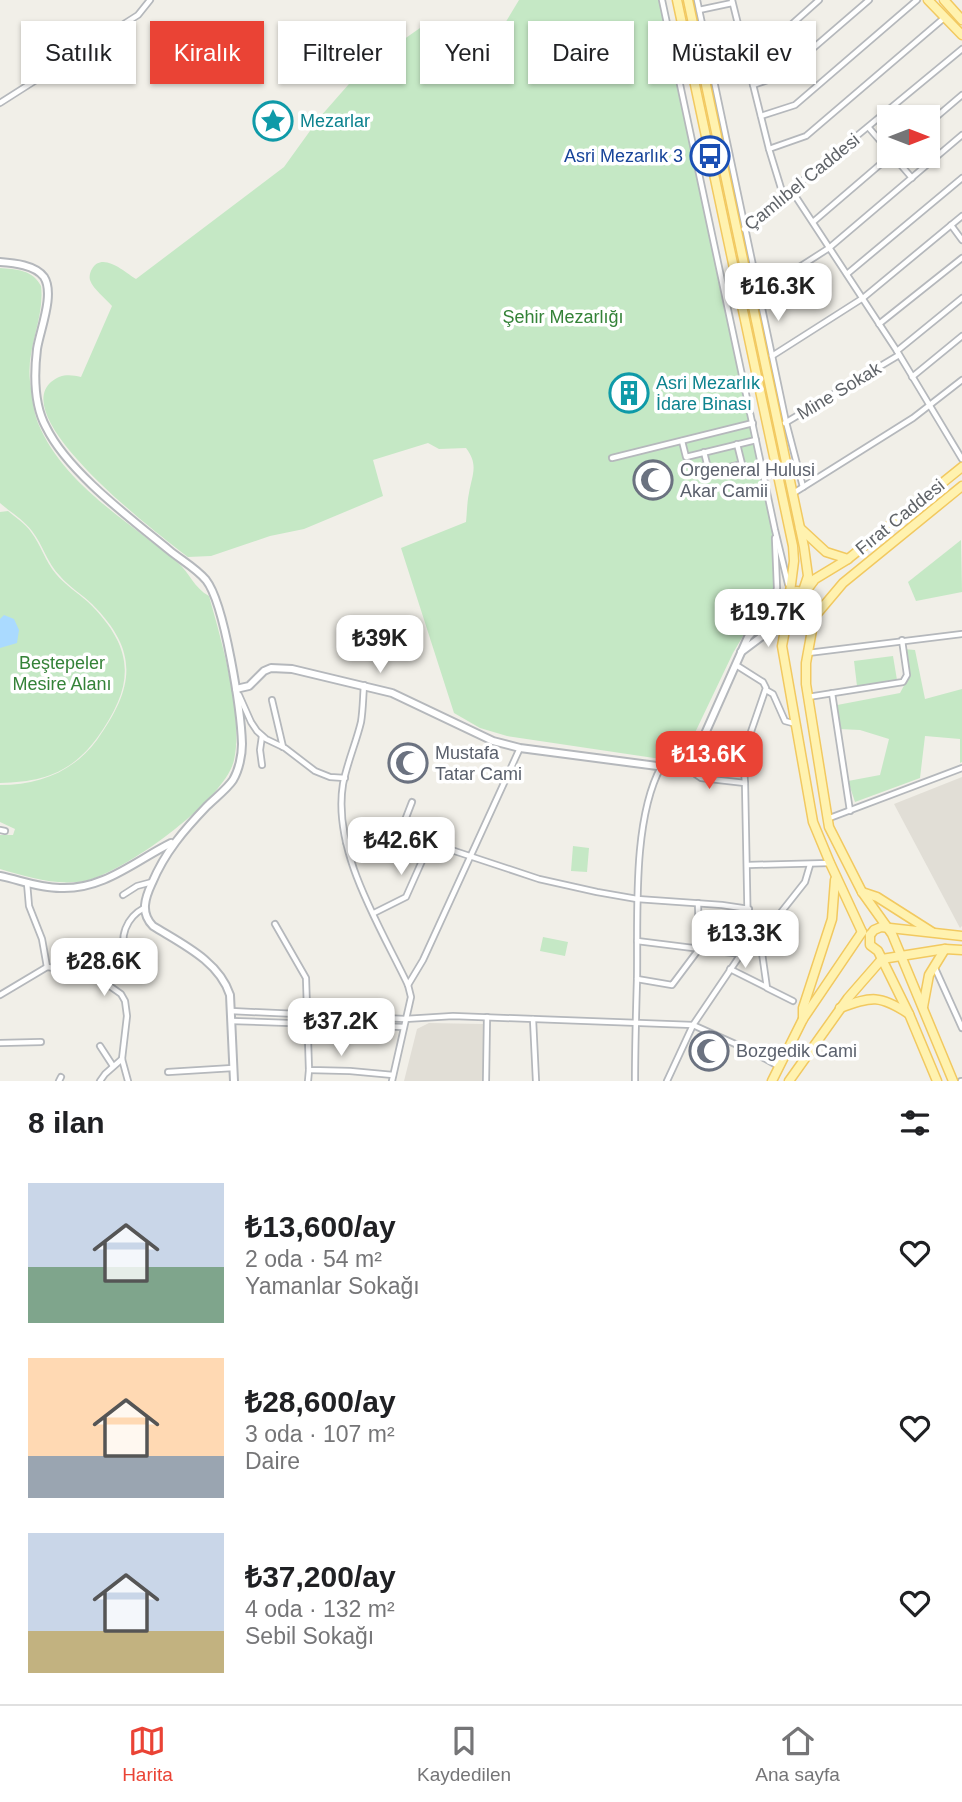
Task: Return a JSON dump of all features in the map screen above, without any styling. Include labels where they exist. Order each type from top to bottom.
[{"type":"main road","points":[[677,0],[793,546],[790,592]]},
{"type":"main road","points":[[688,0],[782,424],[808,576],[804,592]]},
{"type":"main road","points":[[928,0],[962,34]]},
{"type":"main road","points":[[944,0],[962,20]]},
{"type":"main road","name":"Fırat Caddesi","points":[[804,592],[815,579],[848,559],[962,467]]},
{"type":"main road","name":"Fırat Caddesi","points":[[815,617],[843,583],[962,486]]},
{"type":"main road","points":[[800,528],[826,552],[848,559]]},
{"type":"main road","points":[[815,617],[802,628],[792,629],[785,625],[779,615],[782,597],[790,592],[804,592],[814,600],[815,617],[806,673],[826,819],[836,845],[862,892],[892,934],[953,1081]]},
{"type":"main road","points":[[785,625],[782,646],[813,822],[870,945],[880,955],[909,1014],[937,1081]]},
{"type":"main road","points":[[803,1019],[803,1008],[832,919],[835,873]]},
{"type":"main road","points":[[862,892],[877,897],[935,934]]},
{"type":"main road","points":[[772,1081],[803,1019],[866,933],[877,928],[960,935]]},
{"type":"main road","points":[[789,1081],[893,941]]},
{"type":"main road","points":[[923,1010],[926,984],[945,949]]},
{"type":"main road","points":[[880,955],[962,950]]},
{"type":"main road","points":[[841,1008],[866,998],[876,998],[909,1014]]},
{"type":"street","points":[[0,103],[138,15],[150,0]]},
{"type":"street","points":[[662,0],[790,592]]},
{"type":"street","points":[[697,0],[701,21]]},
{"type":"street","points":[[795,21],[819,0]]},
{"type":"street","points":[[784,198],[753,85],[782,75],[869,0]]},
{"type":"street","points":[[761,116],[795,105],[917,0]]},
{"type":"street","points":[[699,10],[732,1],[737,21]]},
{"type":"street","points":[[769,149],[806,135],[945,17]]},
{"type":"street","name":"Çamlıbel Caddesi","points":[[741,232],[962,49]]},
{"type":"street","points":[[714,84],[741,232],[759,293],[772,356],[782,424],[803,487]]},
{"type":"street","points":[[940,114],[962,95]]},
{"type":"street","points":[[869,128],[877,137]]},
{"type":"street","points":[[759,293],[830,248],[962,136]]},
{"type":"street","points":[[813,222],[877,166]]},
{"type":"street","points":[[903,168],[912,178]]},
{"type":"street","points":[[847,274],[962,178]]},
{"type":"street","points":[[792,191],[898,353],[962,459]]},
{"type":"street","points":[[772,356],[863,298],[962,216]]},
{"type":"street","points":[[951,225],[962,240]]},
{"type":"street","points":[[879,324],[962,258]]},
{"type":"street","points":[[0,262],[33,269],[40,273],[48,286],[48,300],[37,349],[36,376],[38,404],[46,428],[84,477],[197,571],[209,583],[216,600],[236,689],[242,745],[240,763],[233,780],[173,842],[152,882],[144,908],[148,921],[153,926],[192,950],[217,971],[225,982],[232,1021],[234,1081]]},
{"type":"street","name":"Mine Sokak","points":[[782,424],[898,353],[962,298]]},
{"type":"street","points":[[912,377],[962,336]]},
{"type":"street","points":[[792,494],[930,406],[962,380]]},
{"type":"street","points":[[612,458],[753,424]]},
{"type":"street","points":[[682,441],[686,457],[756,440]]},
{"type":"street","points":[[704,452],[709,472],[742,464],[737,444]]},
{"type":"street","points":[[763,620],[775,597],[778,582],[775,530]]},
{"type":"street","points":[[236,689],[249,686],[264,671],[278,667],[393,693],[493,741],[520,748],[675,769],[685,767],[696,754],[739,653],[748,637],[779,604]]},
{"type":"street","points":[[739,653],[769,631],[785,625]]},
{"type":"street","points":[[808,653],[962,634]]},
{"type":"street","points":[[808,697],[903,682],[906,675],[902,640]]},
{"type":"street","points":[[734,664],[763,682],[766,690],[773,694],[785,721],[796,724]]},
{"type":"street","points":[[309,1070],[393,1078],[411,997],[408,985],[357,878],[346,842],[343,785],[362,719],[364,685]]},
{"type":"street","points":[[236,689],[251,722],[262,736],[283,747],[315,772],[345,778]]},
{"type":"street","points":[[667,1081],[693,1025],[741,954],[748,938],[743,755],[766,690]]},
{"type":"street","points":[[832,693],[850,811]]},
{"type":"street","points":[[272,700],[283,747]]},
{"type":"street","points":[[262,736],[262,765]]},
{"type":"street","points":[[408,985],[423,960],[520,748]]},
{"type":"street","points":[[635,1081],[637,899],[645,819],[652,784],[661,767]]},
{"type":"street","points":[[685,767],[701,778],[745,783]]},
{"type":"street","points":[[826,819],[962,768]]},
{"type":"street","points":[[400,833],[412,802]]},
{"type":"street","points":[[346,842],[400,833],[539,879],[637,899],[748,909]]},
{"type":"street","points":[[0,876],[60,888],[81,888],[102,882],[173,842]]},
{"type":"street","points":[[374,914],[406,897],[430,843]]},
{"type":"street","points":[[748,865],[830,863]]},
{"type":"street","points":[[767,988],[760,939],[805,882],[810,865]]},
{"type":"street","points":[[123,895],[137,886],[152,882]]},
{"type":"street","points":[[27,883],[29,906],[42,939],[47,967]]},
{"type":"street","points":[[637,979],[673,985],[699,947],[698,903]]},
{"type":"street","points":[[128,956],[124,948],[125,929],[129,920],[144,908]]},
{"type":"street","points":[[275,924],[304,975],[308,1081]]},
{"type":"street","points":[[748,938],[760,939]]},
{"type":"street","points":[[637,941],[741,954]]},
{"type":"street","points":[[934,965],[962,1028]]},
{"type":"street","points":[[0,995],[47,967],[91,974],[121,994],[127,1009],[122,1059],[128,1081]]},
{"type":"street","points":[[730,969],[793,1001]]},
{"type":"street","points":[[231,1012],[405,1018],[453,1016],[693,1025],[781,1067]]},
{"type":"street","points":[[486,1081],[487,1017]]},
{"type":"street","points":[[533,1019],[536,1081]]},
{"type":"street","points":[[232,1021],[403,1027]]},
{"type":"street","points":[[0,1043],[41,1042]]},
{"type":"street","points":[[100,1046],[114,1066]]},
{"type":"street","points":[[100,1081],[122,1059]]},
{"type":"street","points":[[168,1072],[234,1068]]},
{"type":"shaded area","points":[[962,777],[962,926],[960,928],[894,804]]},
{"type":"shaded area","points":[[429,1023],[483,1024],[483,1081],[404,1081],[417,1029]]},
{"type":"green space","name":"Şehir Mezarlığı","points":[[519,0],[660,0],[665,21],[648,21],[648,84],[678,84],[764,484],[780,577],[771,601],[750,624],[733,653],[681,762],[507,736],[480,728],[454,713],[401,548],[466,522],[474,470],[466,448],[439,449],[428,443],[373,460],[383,496],[304,529],[270,536],[211,556],[188,557],[121,502],[68,449],[50,422],[43,400],[54,379],[65,375],[81,377],[112,306],[90,280],[96,264],[107,262],[136,279],[284,167],[320,117],[349,84],[406,84],[406,38],[420,28],[420,84],[514,84],[514,21],[506,21]]},
{"type":"green space","points":[[0,268],[29,274],[41,286],[42,298],[29,369],[36,418],[49,445],[63,465],[98,500],[177,562],[209,596],[234,701],[234,760],[227,776],[213,794],[193,814],[146,850],[123,865],[84,881],[52,882],[0,869],[0,835],[13,835],[15,829],[0,822],[0,785],[42,779],[66,768],[88,751],[119,704],[126,670],[124,654],[108,621],[67,584],[48,560],[29,527],[0,503]]},
{"type":"green space","name":"Beştepeler Mesire Alanı","points":[[8,511],[29,529],[56,574],[104,619],[122,652],[125,668],[124,684],[109,719],[97,738],[77,760],[43,778],[0,783],[0,512]]},
{"type":"green space","points":[[961,540],[962,592],[916,601],[908,582]]},
{"type":"green space","points":[[793,599],[801,599],[808,606],[808,614],[801,621],[793,621],[786,614],[786,606]]},
{"type":"green space","points":[[903,649],[915,650],[925,699],[962,689],[962,762],[960,763],[960,739],[925,736],[920,778],[855,802],[848,781],[880,775],[889,739],[860,730],[839,729],[832,706],[900,693],[906,682]]},
{"type":"green space","points":[[893,656],[897,680],[857,686],[854,661]]},
{"type":"green space","points":[[573,846],[589,848],[587,872],[571,871]]},
{"type":"green space","points":[[543,937],[568,942],[565,956],[540,951]]},
{"type":"water","points":[[4,615],[14,619],[19,630],[17,643],[0,648],[0,619]]},
{"type":"place","name":"Mezarlar","points":[[273,121]]},
{"type":"place","name":"Asri Mezarlık 3","points":[[710,156]]},
{"type":"place","name":"Asri Mezarlık İdare Binası","points":[[629,393]]},
{"type":"place","name":"Orgeneral Hulusi Akar Camii","points":[[653,480]]},
{"type":"place","name":"Mustafa Tatar Cami","points":[[408,763]]},
{"type":"place","name":"Bozgedik Cami","points":[[709,1051]]}]
